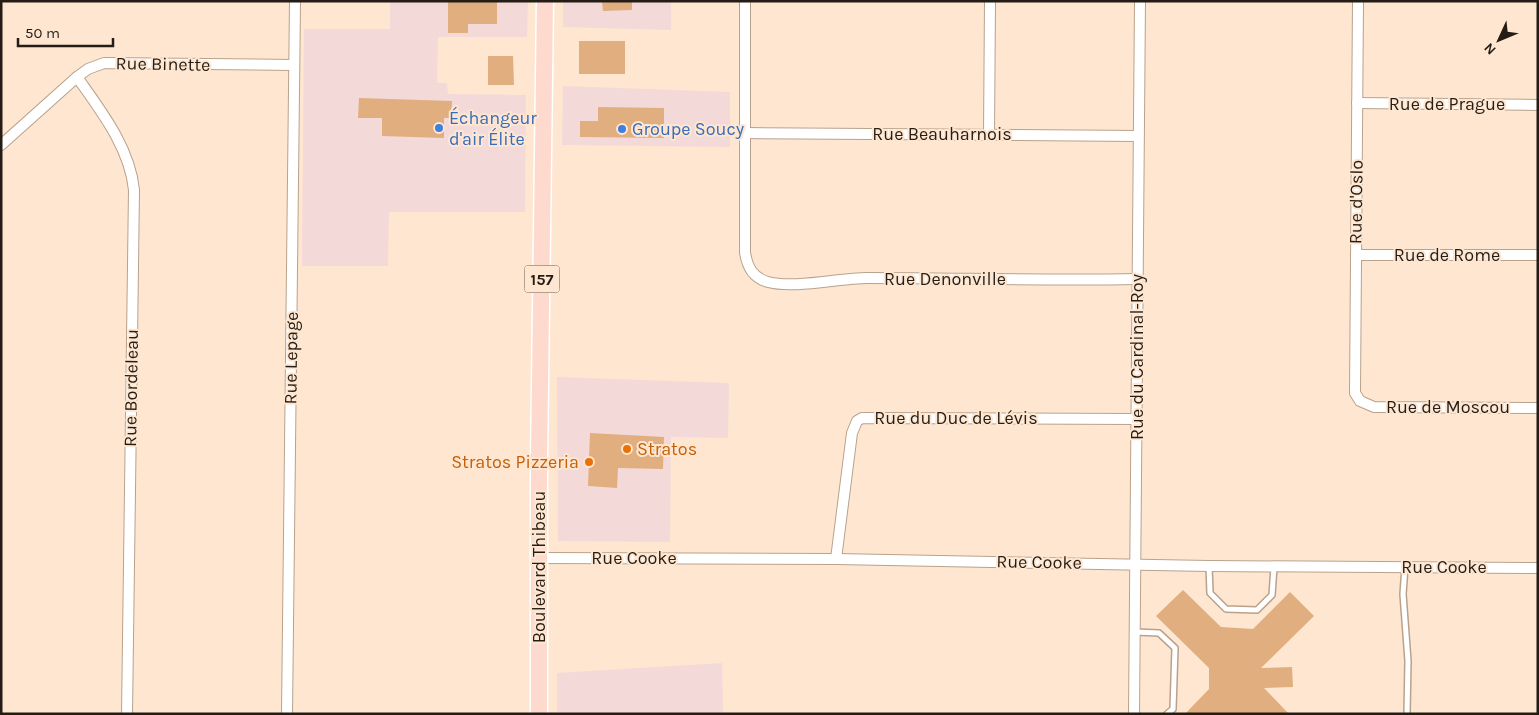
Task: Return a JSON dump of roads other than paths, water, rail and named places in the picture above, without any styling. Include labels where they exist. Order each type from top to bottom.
[{"type":"main road","name":"Boulevard Thibeau","points":[[539,714],[545,1]]},
{"type":"street","name":"Rue Lepage","points":[[287,714],[295,1]]},
{"type":"street","points":[[745,1],[745,133]]},
{"type":"street","points":[[989,134],[990,1]]},
{"type":"street","name":"Rue du Cardinal-Roy","points":[[1134,714],[1140,1]]},
{"type":"street","name":"Rue d'Oslo","points":[[1358,1],[1354,388],[1360,401]]},
{"type":"street","name":"Rue Binette","points":[[1,145],[77,77],[97,65],[114,62],[294,65]]},
{"type":"street","name":"Rue Bordeleau","points":[[77,77],[124,153],[132,172],[134,190],[126,714]]},
{"type":"street","name":"Rue de Prague","points":[[1357,104],[1538,105]]},
{"type":"street","name":"Rue Beauharnois","points":[[745,133],[1138,136]]},
{"type":"street","name":"Rue Denonville","points":[[745,133],[745,252],[749,269],[754,275],[774,283],[865,278],[1137,279]]},
{"type":"street","name":"Rue de Rome","points":[[1356,255],[1538,256]]},
{"type":"street","name":"Rue de Moscou","points":[[1360,401],[1374,407],[1538,408]]},
{"type":"street","name":"Rue du Duc de Lévis","points":[[836,559],[852,433],[857,421],[862,418],[1136,419]]},
{"type":"street","name":"Rue Cooke","points":[[540,558],[836,559],[1209,566],[1538,568]]},
{"type":"lane","points":[[1209,566],[1210,593],[1226,609],[1257,610],[1272,595],[1274,566]]},
{"type":"lane","points":[[1404,567],[1403,594],[1408,661],[1407,714]]},
{"type":"lane","points":[[1135,632],[1160,632],[1175,648],[1173,709],[1167,714]]},
{"type":"place","name":"Échangeur d'air Élite","points":[[439,128]]},
{"type":"place","name":"Groupe Soucy","points":[[622,129]]},
{"type":"place","name":"Stratos","points":[[627,449]]},
{"type":"place","name":"Stratos Pizzeria","points":[[589,462]]}]
